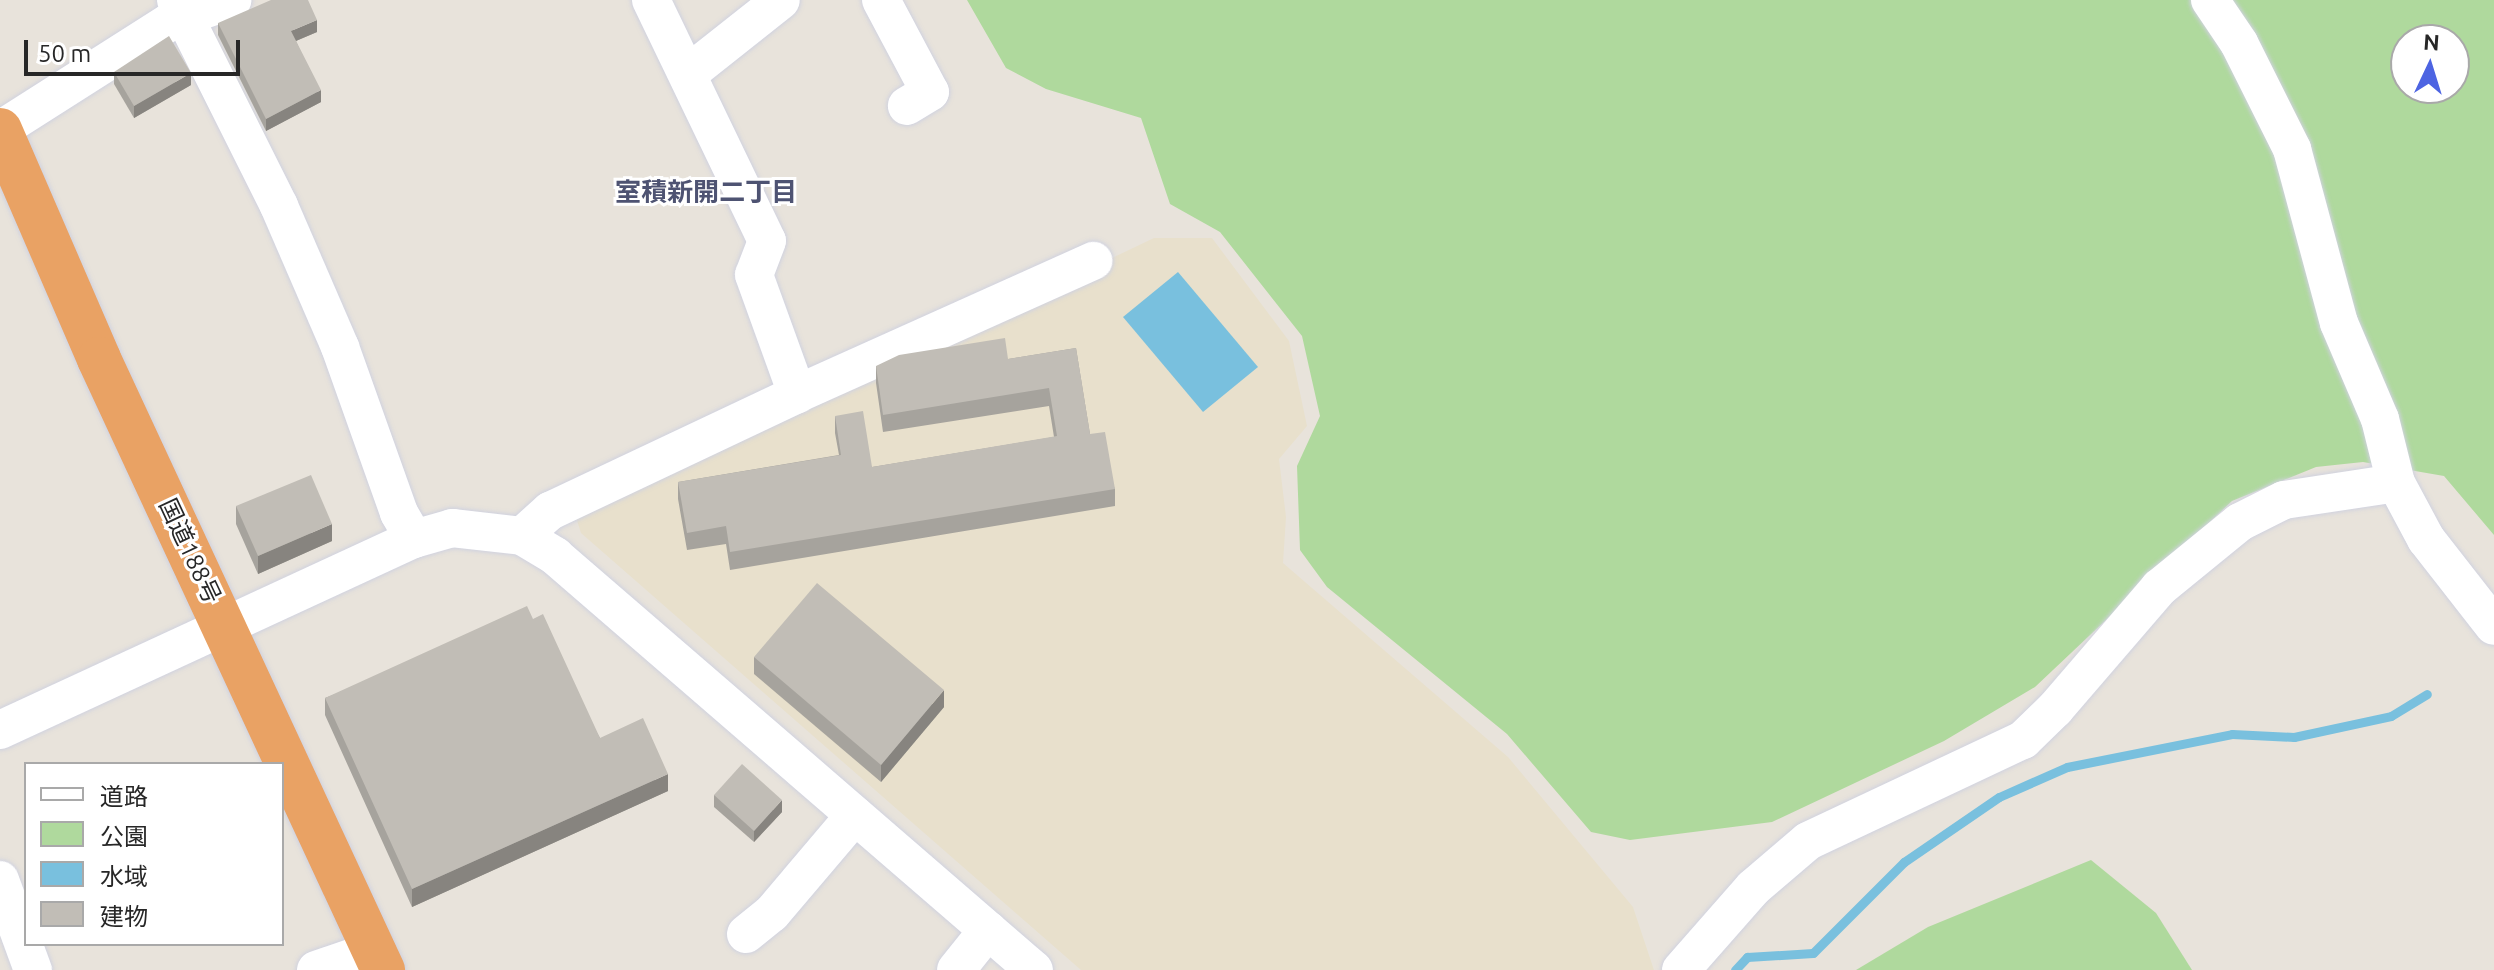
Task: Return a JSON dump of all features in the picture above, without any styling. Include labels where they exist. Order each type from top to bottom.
[{"type":"highway","name":"国道188号","points":[[0,130],[99,359],[378,960]]},
{"type":"street","points":[[0,130],[181,7],[232,0]]},
{"type":"street","points":[[651,0],[689,73],[767,241],[754,275],[797,394]]},
{"type":"street","points":[[689,73],[781,0]]},
{"type":"street","points":[[881,0],[930,92],[907,106]]},
{"type":"street","points":[[2210,0],[2239,43],[2292,149],[2339,323],[2380,419],[2396,483],[2426,539],[2494,626]]},
{"type":"street","points":[[181,7],[279,206],[334,333],[399,513],[414,539]]},
{"type":"street","points":[[522,536],[550,511],[797,394],[1093,261]]},
{"type":"street","points":[[1681,970],[1753,888],[1808,841],[2023,740],[2055,709],[2159,588],[2240,522],[2284,500],[2396,483]]},
{"type":"street","points":[[0,730],[414,539],[452,528],[522,536],[555,556],[1034,970]]},
{"type":"street","points":[[746,934],[772,913],[855,815]]},
{"type":"street","points":[[0,880],[24,945]]},
{"type":"street","points":[[956,970],[988,930]]},
{"type":"street","points":[[24,946],[33,970]]},
{"type":"street","points":[[316,970],[378,960]]},
{"type":"shaded area","points":[[1154,238],[1212,238],[1289,341],[1307,426],[1279,459],[1286,517],[1283,563],[1508,757],[1633,907],[1654,970],[1081,970],[581,533],[575,514]]},
{"type":"green space","points":[[967,0],[2494,0],[2494,535],[2444,476],[2363,462],[2316,467],[2232,501],[2035,687],[1944,741],[1772,822],[1630,840],[1591,832],[1507,734],[1327,587],[1300,550],[1297,466],[1320,416],[1302,336],[1220,232],[1170,204],[1141,118],[1046,89],[1006,68]]},
{"type":"green space","points":[[2091,860],[2156,913],[2192,970],[1856,970],[1928,927]]},
{"type":"water","points":[[1178,272],[1258,367],[1203,412],[1123,317]]},
{"type":"building","points":[[271,0],[308,0],[317,20],[291,31],[321,90],[266,119],[218,23]]},
{"type":"building","points":[[169,36],[191,73],[134,106],[114,72]]},
{"type":"building","points":[[1005,338],[1008,359],[1076,348],[1090,434],[1105,432],[1115,489],[730,552],[726,526],[687,533],[678,482],[841,455],[835,416],[863,411],[872,467],[1057,436],[1049,388],[883,415],[876,366],[899,355]]},
{"type":"building","points":[[311,475],[332,524],[258,556],[236,506]]},
{"type":"building","points":[[817,583],[944,690],[881,765],[754,657]]},
{"type":"building","points":[[527,606],[533,619],[543,614],[600,738],[643,718],[668,774],[412,889],[325,698]]},
{"type":"building","points":[[742,764],[782,800],[754,831],[714,795]]},
{"type":"waterway","points":[[1735,970],[1747,957],[1813,953],[1904,862],[1999,797],[2067,767],[2232,734],[2294,737],[2391,716],[2427,694]]},
{"type":"district","name":"室積新開二丁目","points":[[706,192]]}]
